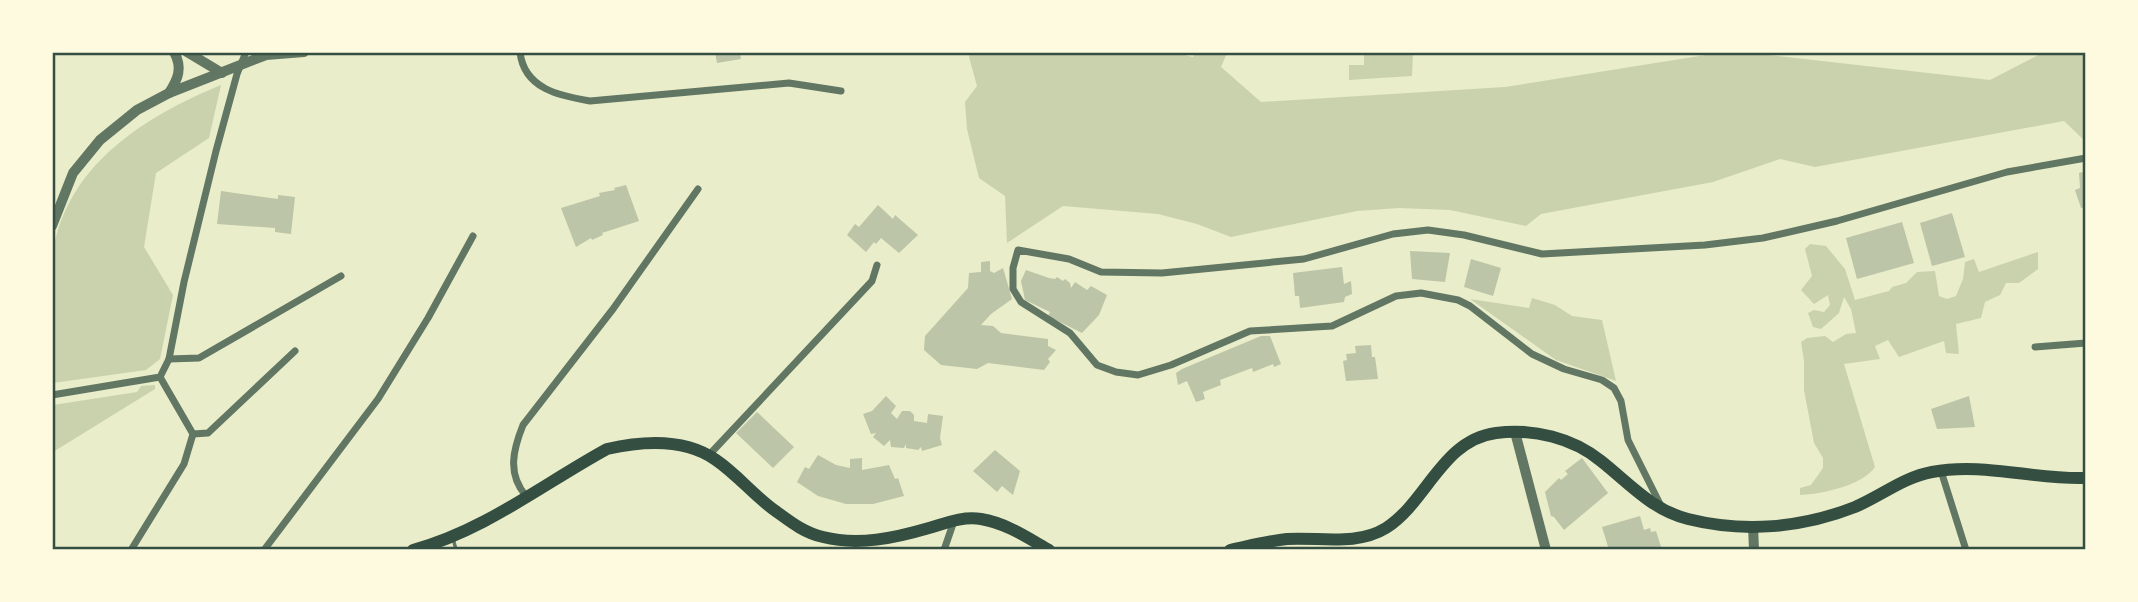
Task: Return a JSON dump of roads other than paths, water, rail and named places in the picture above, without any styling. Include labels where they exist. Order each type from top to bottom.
[{"type":"main road","points":[[1230,550],[1290,539],[1350,539],[1372,535],[1406,512],[1447,460],[1481,437],[1494,433],[1515,432],[1549,436],[1584,449],[1602,461],[1640,496],[1678,516],[1708,523],[1792,525],[1819,519],[1856,506],[1902,482],[1941,471],[1976,470],[2065,479],[2085,478]]},
{"type":"main road","points":[[416,549],[454,543],[482,523],[607,449],[628,444],[673,444],[709,456],[764,503],[801,530],[847,545],[900,536],[954,521],[979,519],[998,523],[1049,550]]},
{"type":"street","points":[[169,93],[179,77],[179,63],[174,52]]},
{"type":"street","points":[[187,52],[222,73]]},
{"type":"street","points":[[160,377],[169,359],[194,239],[246,52]]},
{"type":"street","points":[[52,226],[73,173],[100,140],[137,110],[169,93],[266,55],[303,52]]},
{"type":"street","points":[[520,52],[530,78],[547,90],[565,97],[590,101],[789,83],[841,90]]},
{"type":"street","points":[[1664,510],[1628,440],[1621,401],[1614,388],[1602,380],[1564,369],[1532,354],[1458,299],[1421,293],[1396,296],[1332,326],[1250,331],[1171,365],[1138,375],[1116,372],[1097,365],[1070,333],[1021,302],[1013,289],[1013,268],[1018,250],[1069,259],[1101,272],[1162,273],[1304,259],[1394,234],[1428,230],[1464,235],[1542,254],[1705,245],[1775,235],[1861,214],[2007,172],[2085,158]]},
{"type":"street","points":[[526,496],[518,487],[512,463],[523,425],[613,309],[698,189]]},
{"type":"street","points":[[264,550],[378,399],[428,318],[473,236]]},
{"type":"street","points":[[709,456],[872,281],[877,265]]},
{"type":"street","points":[[169,359],[199,358],[341,276]]},
{"type":"street","points":[[2035,346],[2085,343]]},
{"type":"street","points":[[193,434],[208,433],[295,351]]},
{"type":"street","points":[[131,550],[184,464],[193,434],[160,377]]},
{"type":"street","points":[[52,395],[160,377]]},
{"type":"street","points":[[1515,432],[1546,550]]},
{"type":"street","points":[[1941,471],[1966,550]]},
{"type":"street","points":[[944,550],[954,521]]},
{"type":"street","points":[[1753,526],[1754,550]]}]
